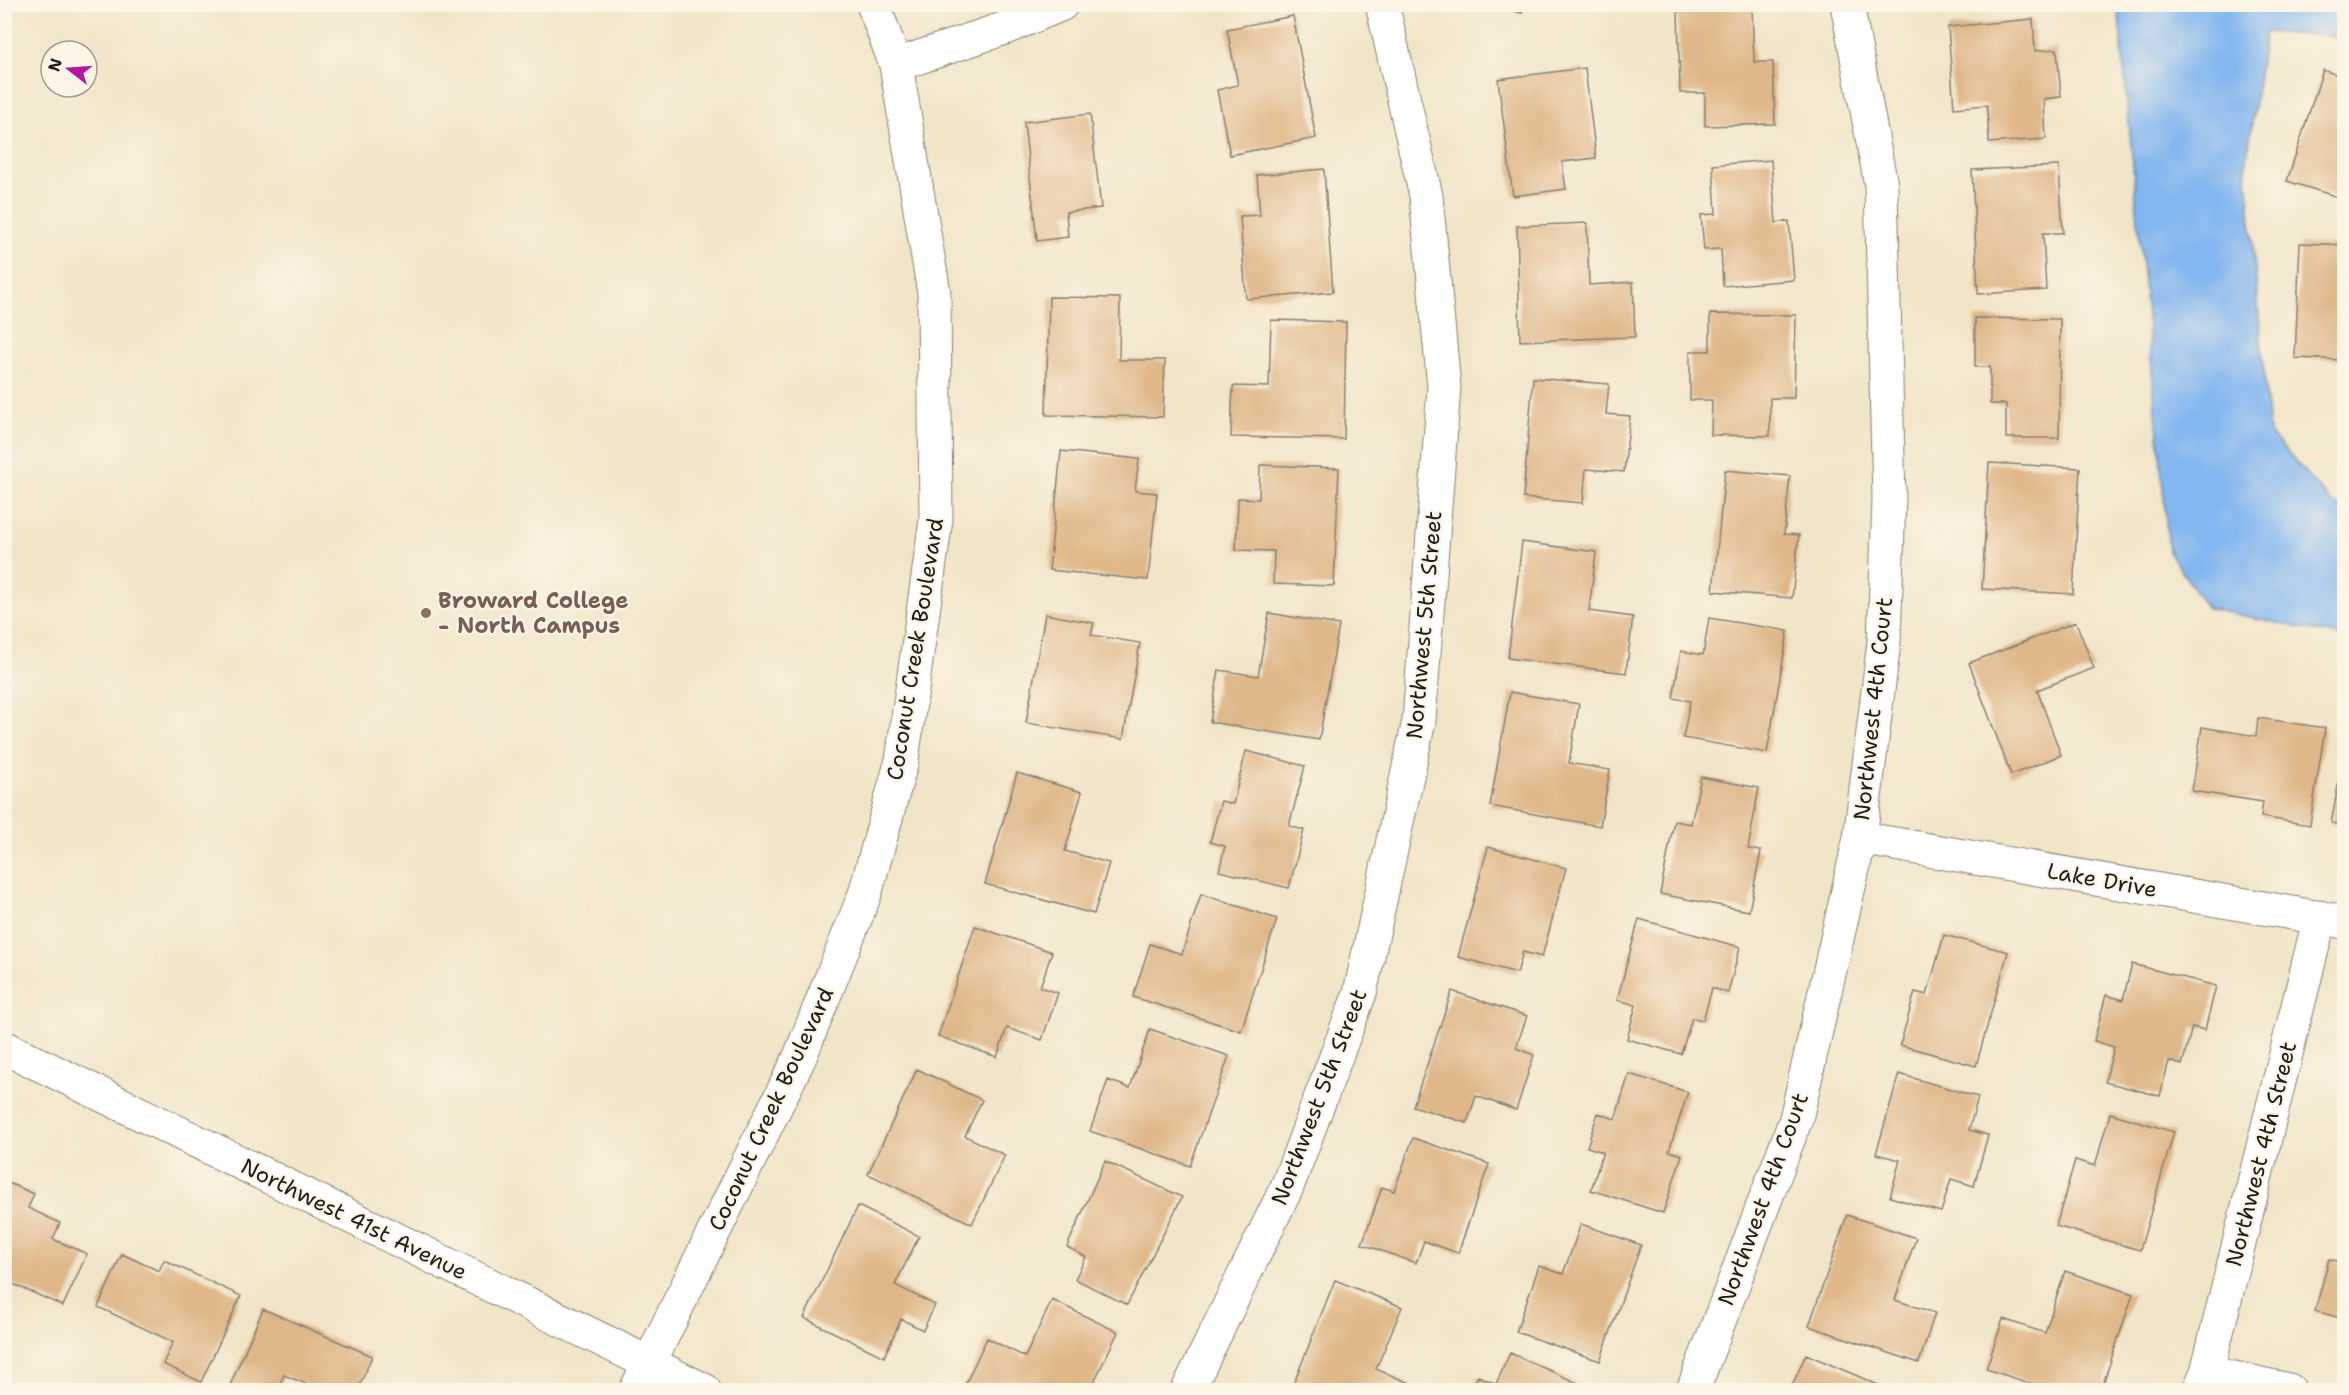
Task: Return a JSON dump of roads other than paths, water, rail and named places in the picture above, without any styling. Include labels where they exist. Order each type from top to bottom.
[{"type":"street","name":"Coconut Creek Boulevard","points":[[642,1377],[799,1059],[865,894],[902,760],[936,520],[934,293],[896,65],[873,4]]},
{"type":"street","points":[[896,65],[1005,28],[1062,4]]},
{"type":"street","name":"Northwest 5th Street","points":[[1188,1390],[1287,1187],[1360,993],[1419,721],[1444,387],[1426,196],[1382,4]]},
{"type":"street","name":"Northwest 4th Court","points":[[1693,1390],[1796,1119],[1860,838],[1884,642],[1889,498],[1881,185],[1847,4]]},
{"type":"street","name":"Lake Drive","points":[[1860,838],[2332,919]]},
{"type":"street","name":"Northwest 4th Street","points":[[2203,1381],[2332,919]]},
{"type":"street","name":"Northwest 41st Avenue","points":[[4,1047],[642,1377],[704,1390]]},
{"type":"street","points":[[2203,1381],[2289,1390]]},
{"type":"water","points":[[2118,5],[2344,5],[2344,37],[2265,32],[2246,166],[2269,432],[2332,503],[2344,508],[2344,637],[2207,608],[2169,552]]},
{"type":"place","name":"Broward College - North Campus","points":[[426,613]]}]
